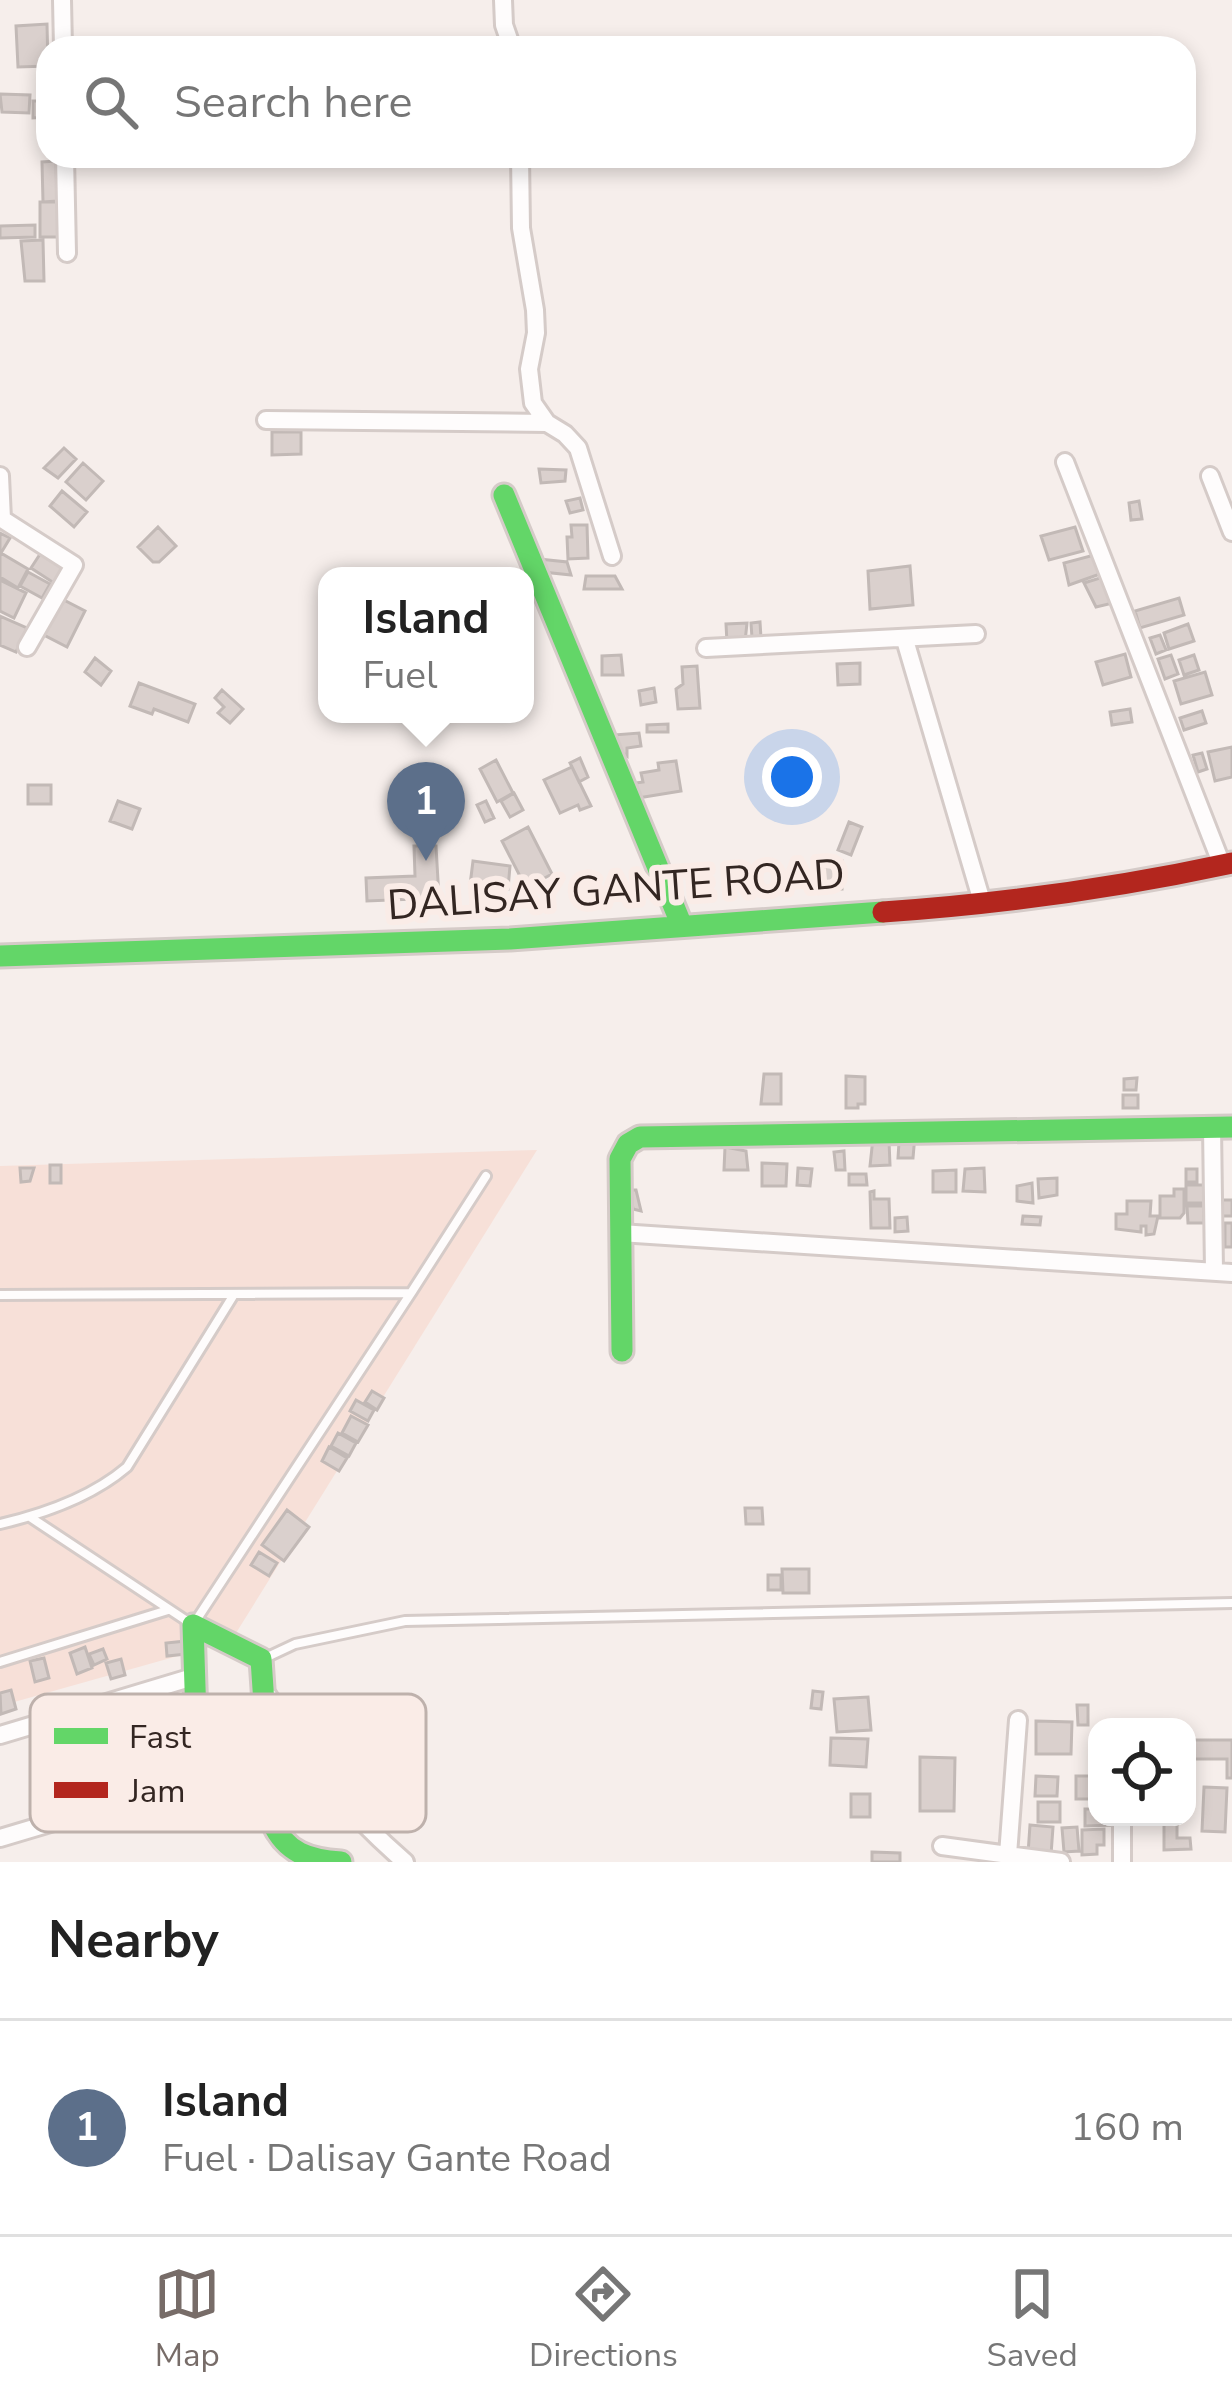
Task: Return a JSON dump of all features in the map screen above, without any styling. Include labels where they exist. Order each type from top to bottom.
[{"type":"street","points":[[62,0],[63,36]]},
{"type":"street","points":[[503,0],[508,36]]},
{"type":"street","points":[[65,168],[67,253]]},
{"type":"street","points":[[520,168],[521,228],[535,310],[530,391],[538,413],[578,448],[612,556]]},
{"type":"street","points":[[266,420],[547,423]]},
{"type":"street","points":[[1065,462],[1227,864]]},
{"type":"street","points":[[0,476],[2,519],[74,565],[27,647]]},
{"type":"street","points":[[1210,476],[1232,532]]},
{"type":"street","points":[[505,495],[682,926]]},
{"type":"street","points":[[706,648],[976,634]]},
{"type":"street","points":[[905,640],[983,905]]},
{"type":"street","name":"DALISAY GANTE ROAD","points":[[0,956],[510,939],[983,905],[1101,891],[1227,864]]},
{"type":"street","points":[[620,1233],[1223,1272],[1222,1127],[640,1137],[628,1144],[620,1159],[620,1233],[622,1351]]},
{"type":"street","points":[[193,1625],[261,1669],[269,1694]]},
{"type":"street","points":[[193,1625],[194,1694]]},
{"type":"street","points":[[261,1669],[263,1694]]},
{"type":"street","points":[[139,1694],[193,1678]]},
{"type":"street","points":[[1008,1855],[1018,1720]]},
{"type":"street","points":[[0,1735],[30,1726]]},
{"type":"street","points":[[1121,1826],[1122,1862]]},
{"type":"street","points":[[0,1838],[30,1829]]},
{"type":"street","points":[[275,1832],[289,1850],[308,1860],[341,1862]]},
{"type":"street","points":[[373,1832],[405,1862]]},
{"type":"street","points":[[942,1846],[1061,1862]]},
{"type":"lane","points":[[30,1517],[193,1625],[486,1177]]},
{"type":"lane","points":[[0,1295],[411,1292]]},
{"type":"lane","points":[[0,1524],[30,1517],[109,1483],[127,1467],[234,1294]]},
{"type":"lane","points":[[261,1669],[295,1644],[405,1621],[1232,1603]]},
{"type":"lane","points":[[0,1662],[168,1610]]},
{"type":"shaded area","points":[[537,1150],[231,1641],[0,1706],[0,1166]]},
{"type":"building","points":[[47,24],[47,36],[36,36],[36,66],[18,67],[16,26]]},
{"type":"building","points":[[0,94],[30,95],[29,113],[2,112]]},
{"type":"building","points":[[42,168],[56,168],[57,201],[43,202]]},
{"type":"building","points":[[40,202],[58,202],[59,237],[40,237]]},
{"type":"building","points":[[35,225],[35,237],[0,238],[0,226]]},
{"type":"building","points":[[43,240],[44,281],[25,281],[21,241]]},
{"type":"building","points":[[272,432],[301,432],[301,454],[272,455]]},
{"type":"building","points":[[64,448],[76,459],[58,478],[44,468]]},
{"type":"building","points":[[83,463],[103,481],[86,500],[66,482]]},
{"type":"building","points":[[539,469],[566,470],[565,481],[541,483]]},
{"type":"building","points":[[62,491],[87,512],[74,527],[50,506]]},
{"type":"building","points":[[580,498],[583,510],[570,513],[566,501]]},
{"type":"building","points":[[1139,501],[1142,519],[1131,520],[1129,503]]},
{"type":"building","points":[[571,525],[587,525],[588,558],[568,559]]},
{"type":"building","points":[[158,527],[176,546],[153,562],[138,547]]},
{"type":"building","points":[[1075,527],[1083,551],[1049,560],[1041,536]]},
{"type":"building","points":[[0,533],[10,538],[1,553],[28,569],[18,588],[0,577]]},
{"type":"building","points":[[42,551],[65,566],[54,583],[31,568]]},
{"type":"building","points":[[1094,555],[1100,574],[1069,585],[1064,563]]},
{"type":"building","points":[[539,559],[567,562],[571,575],[543,572]]},
{"type":"building","points":[[910,566],[913,605],[870,609],[868,571]]},
{"type":"building","points":[[28,572],[50,584],[42,598],[20,586]]},
{"type":"building","points":[[586,576],[615,576],[622,589],[584,589]]},
{"type":"building","points":[[1103,577],[1113,603],[1096,607],[1084,583]]},
{"type":"building","points":[[0,580],[26,593],[14,618],[0,611]]},
{"type":"building","points":[[60,598],[85,611],[67,647],[42,634]]},
{"type":"building","points":[[1179,598],[1184,615],[1140,628],[1135,611]]},
{"type":"building","points":[[0,616],[27,628],[16,652],[0,645]]},
{"type":"building","points":[[760,622],[761,638],[752,638],[751,623]]},
{"type":"building","points":[[747,623],[745,642],[727,643],[726,624]]},
{"type":"building","points":[[1188,624],[1194,641],[1169,649],[1164,633]]},
{"type":"building","points":[[1160,635],[1166,650],[1156,654],[1150,638]]},
{"type":"building","points":[[1125,654],[1131,677],[1103,685],[1096,662]]},
{"type":"building","points":[[621,655],[623,675],[602,675],[602,656]]},
{"type":"building","points":[[1171,655],[1178,674],[1165,679],[1158,659]]},
{"type":"building","points":[[1194,655],[1199,670],[1184,675],[1179,660]]},
{"type":"building","points":[[95,658],[111,671],[101,685],[85,672]]},
{"type":"building","points":[[860,663],[860,684],[838,685],[837,664]]},
{"type":"building","points":[[697,666],[700,708],[678,709],[676,689],[683,684],[682,667]]},
{"type":"building","points":[[1205,672],[1212,695],[1181,704],[1174,681]]},
{"type":"building","points":[[139,683],[195,704],[188,722],[130,706]]},
{"type":"building","points":[[654,688],[656,702],[641,705],[639,691]]},
{"type":"building","points":[[222,690],[243,709],[230,723],[218,713],[224,707],[215,698]]},
{"type":"building","points":[[1130,709],[1132,722],[1112,725],[1110,712]]},
{"type":"building","points":[[1202,711],[1206,723],[1184,730],[1180,718]]},
{"type":"building","points":[[668,724],[668,732],[647,732],[647,725]]},
{"type":"building","points":[[639,733],[641,746],[627,748],[627,756],[617,749],[613,735]]},
{"type":"building","points":[[1232,747],[1232,777],[1215,781],[1208,752]]},
{"type":"building","points":[[1202,753],[1207,769],[1198,772],[1193,755]]},
{"type":"building","points":[[580,758],[588,777],[579,782],[570,763]]},
{"type":"building","points":[[496,760],[513,793],[497,802],[480,769]]},
{"type":"building","points":[[676,761],[681,791],[638,798],[636,783],[643,782],[641,773],[659,770],[658,763]]},
{"type":"building","points":[[572,767],[591,806],[580,810],[578,805],[560,813],[544,780]]},
{"type":"building","points":[[28,785],[51,785],[51,804],[28,804]]},
{"type":"building","points":[[514,793],[523,810],[510,817],[501,801]]},
{"type":"building","points":[[118,801],[140,809],[132,829],[110,821]]},
{"type":"building","points":[[486,801],[494,818],[485,822],[477,805]]},
{"type":"building","points":[[849,822],[862,827],[851,855],[838,850]]},
{"type":"building","points":[[528,827],[552,874],[526,888],[502,841]]},
{"type":"building","points":[[414,846],[436,846],[439,898],[367,901],[366,878],[415,876]]},
{"type":"building","points":[[473,861],[510,866],[508,889],[470,885]]},
{"type":"building","points":[[825,861],[842,861],[842,889],[825,889]]},
{"type":"building","points":[[764,1074],[781,1074],[781,1104],[761,1104]]},
{"type":"building","points":[[846,1076],[865,1077],[865,1104],[858,1108],[846,1108]]},
{"type":"building","points":[[1137,1078],[1136,1090],[1124,1090],[1124,1079]]},
{"type":"building","points":[[1123,1095],[1138,1095],[1138,1108],[1123,1108]]},
{"type":"building","points":[[915,1135],[913,1158],[898,1158],[899,1142]]},
{"type":"building","points":[[873,1138],[889,1141],[890,1165],[870,1166]]},
{"type":"building","points":[[725,1147],[746,1151],[748,1170],[724,1170]]},
{"type":"building","points":[[844,1151],[845,1170],[836,1170],[834,1152]]},
{"type":"building","points":[[762,1163],[787,1164],[786,1186],[762,1186]]},
{"type":"building","points":[[50,1165],[61,1165],[61,1183],[50,1183]]},
{"type":"building","points":[[20,1168],[34,1168],[30,1181],[21,1182]]},
{"type":"building","points":[[798,1168],[812,1169],[810,1186],[797,1185]]},
{"type":"building","points":[[984,1168],[985,1192],[963,1191],[965,1169]]},
{"type":"building","points":[[1186,1169],[1197,1169],[1197,1182],[1186,1182]]},
{"type":"building","points":[[956,1170],[956,1192],[933,1192],[933,1171]]},
{"type":"building","points":[[849,1174],[866,1174],[867,1185],[849,1185]]},
{"type":"building","points":[[1057,1178],[1057,1195],[1039,1198],[1038,1179]]},
{"type":"building","points":[[1032,1183],[1033,1203],[1017,1201],[1017,1186]]},
{"type":"building","points":[[1186,1185],[1206,1185],[1206,1203],[1186,1203]]},
{"type":"building","points":[[1174,1189],[1184,1189],[1184,1213],[1180,1218],[1160,1218],[1160,1196],[1174,1196]]},
{"type":"building","points":[[630,1190],[636,1190],[641,1211],[633,1209]]},
{"type":"building","points":[[874,1191],[874,1199],[889,1199],[890,1228],[871,1228],[870,1192]]},
{"type":"building","points":[[1221,1200],[1232,1200],[1232,1216],[1221,1216]]},
{"type":"building","points":[[1127,1201],[1151,1201],[1150,1216],[1158,1216],[1154,1234],[1146,1235],[1146,1226],[1141,1226],[1141,1232],[1116,1229],[1116,1214],[1127,1214]]},
{"type":"building","points":[[1187,1206],[1204,1206],[1204,1223],[1188,1223]]},
{"type":"building","points":[[1023,1216],[1041,1217],[1040,1225],[1022,1224]]},
{"type":"building","points":[[907,1217],[908,1231],[895,1232],[895,1218]]},
{"type":"building","points":[[1225,1223],[1232,1223],[1232,1247],[1225,1247]]},
{"type":"building","points":[[372,1391],[384,1398],[377,1410],[365,1402]]},
{"type":"building","points":[[356,1400],[374,1410],[368,1421],[350,1411]]},
{"type":"building","points":[[351,1416],[368,1425],[358,1442],[342,1433]]},
{"type":"building","points":[[338,1433],[356,1443],[349,1456],[331,1446]]},
{"type":"building","points":[[329,1447],[347,1458],[339,1471],[322,1461]]},
{"type":"building","points":[[745,1508],[762,1508],[763,1524],[746,1524]]},
{"type":"building","points":[[287,1510],[309,1527],[284,1561],[262,1545]]},
{"type":"building","points":[[259,1552],[277,1563],[269,1576],[251,1565]]},
{"type":"building","points":[[782,1569],[809,1569],[809,1593],[783,1593]]},
{"type":"building","points":[[768,1575],[781,1575],[781,1590],[768,1590]]},
{"type":"building","points":[[186,1641],[187,1654],[167,1656],[166,1643]]},
{"type":"building","points":[[85,1647],[92,1668],[77,1674],[70,1653]]},
{"type":"building","points":[[103,1649],[107,1659],[94,1665],[89,1654]]},
{"type":"building","points":[[44,1658],[49,1678],[35,1682],[30,1661]]},
{"type":"building","points":[[121,1659],[125,1675],[111,1679],[106,1663]]},
{"type":"building","points":[[11,1690],[16,1709],[1,1714],[0,1693]]},
{"type":"building","points":[[813,1691],[823,1692],[821,1709],[811,1708]]},
{"type":"building","points":[[868,1697],[871,1730],[837,1732],[834,1699]]},
{"type":"building","points":[[1077,1705],[1088,1705],[1088,1725],[1078,1725]]},
{"type":"building","points":[[1036,1721],[1072,1722],[1071,1754],[1036,1754]]},
{"type":"building","points":[[831,1738],[868,1739],[866,1767],[830,1765]]},
{"type":"building","points":[[1196,1740],[1232,1740],[1232,1778],[1227,1778],[1227,1759],[1196,1759]]},
{"type":"building","points":[[920,1757],[955,1758],[954,1811],[920,1811]]},
{"type":"building","points":[[1036,1776],[1058,1777],[1057,1796],[1035,1796]]},
{"type":"building","points":[[1076,1776],[1088,1776],[1088,1799],[1076,1799]]},
{"type":"building","points":[[1204,1787],[1227,1788],[1225,1832],[1202,1831]]},
{"type":"building","points":[[851,1794],[870,1794],[870,1817],[851,1817]]},
{"type":"building","points":[[1038,1802],[1060,1802],[1060,1822],[1038,1822]]},
{"type":"building","points":[[1030,1825],[1053,1827],[1051,1855],[1028,1854]]},
{"type":"building","points":[[1164,1826],[1177,1826],[1177,1838],[1190,1838],[1191,1849],[1164,1850]]},
{"type":"building","points":[[1077,1827],[1079,1851],[1064,1852],[1062,1828]]},
{"type":"building","points":[[1104,1829],[1104,1845],[1097,1845],[1097,1854],[1082,1855],[1082,1830]]},
{"type":"building","points":[[872,1852],[900,1853],[900,1862],[872,1862]]},
{"type":"traffic: fast","points":[[504,495],[534,567]]},
{"type":"traffic: fast","points":[[534,568],[682,926]]},
{"type":"traffic: fast","points":[[0,956],[510,939],[883,912]]},
{"type":"traffic: fast","points":[[622,1351],[620,1159],[628,1144],[640,1137],[1232,1127]]},
{"type":"traffic: fast","points":[[195,1694],[193,1625],[261,1659],[263,1694]]},
{"type":"traffic: fast","points":[[277,1832],[300,1853],[341,1862]]},
{"type":"traffic: jam","points":[[883,912],[1059,894],[1232,863]]},
{"type":"place","name":"Island","points":[[426,861]]}]
